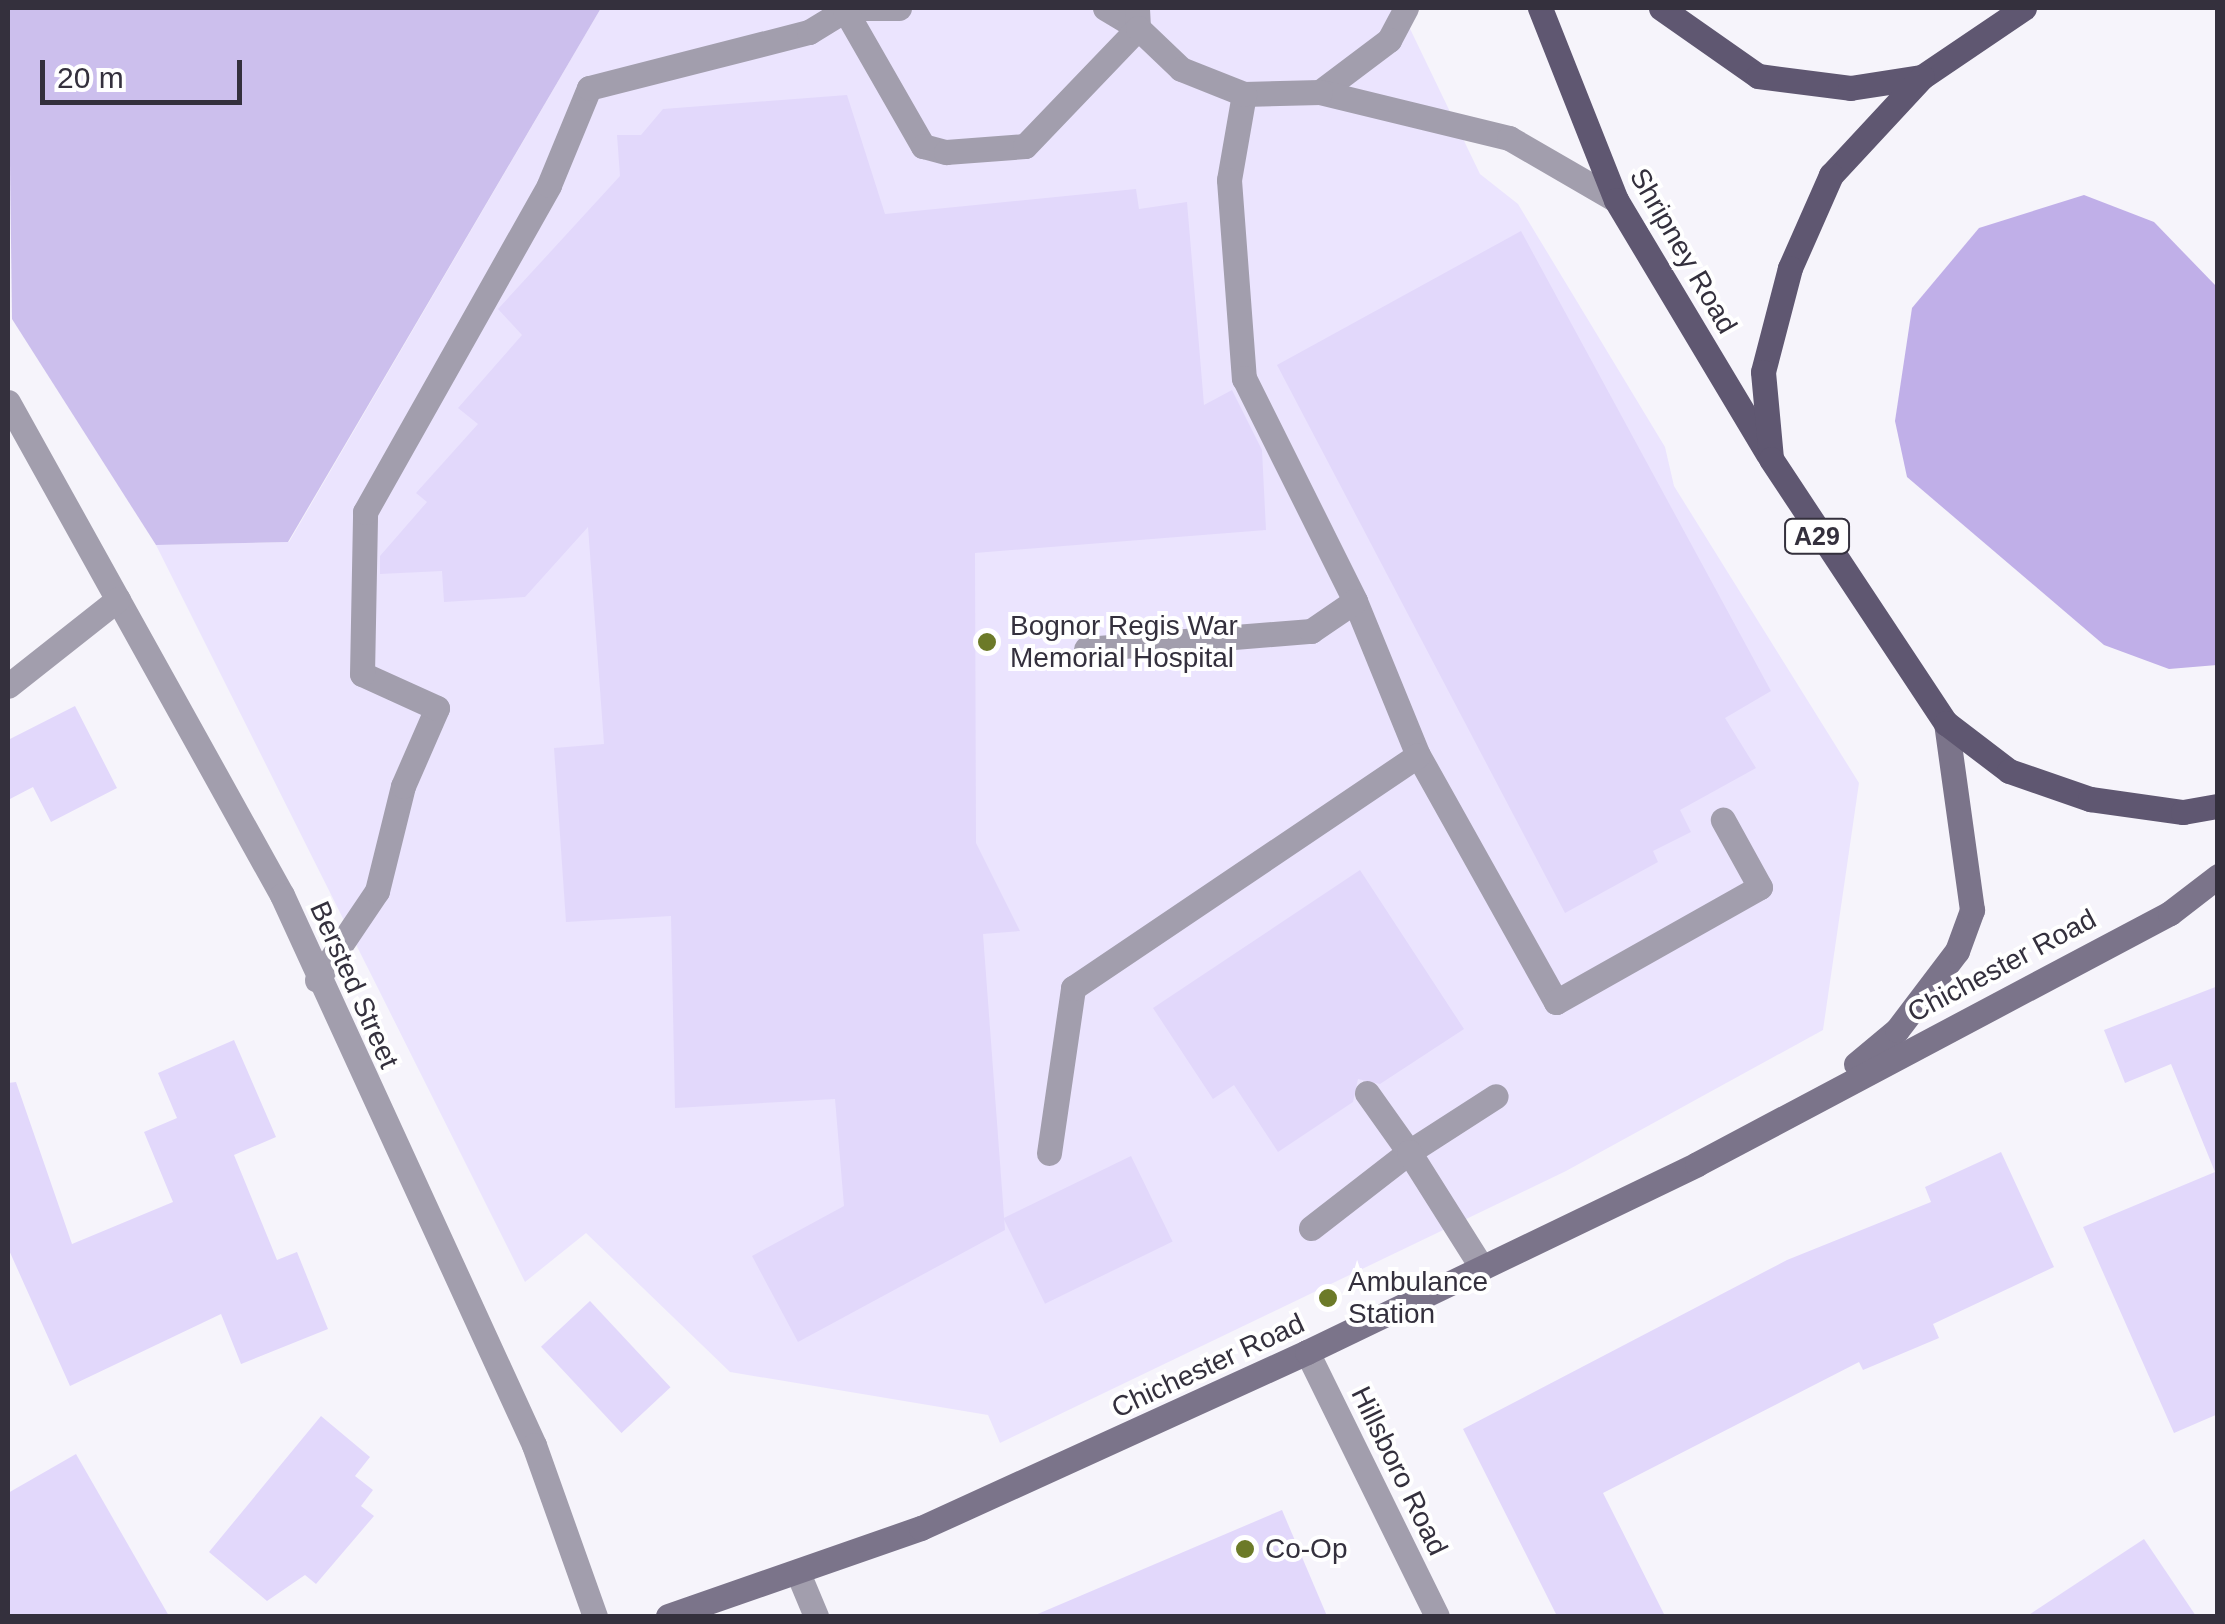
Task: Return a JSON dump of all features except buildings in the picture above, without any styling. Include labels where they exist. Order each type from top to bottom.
[{"type":"main road","name":"Shripney Road","points":[[1540,8],[1616,200],[1771,458]]},
{"type":"main road","name":"A29","points":[[1661,8],[1758,76],[1850,88],[1922,77]]},
{"type":"main road","name":"A29","points":[[2024,8],[1922,77],[1831,174],[1790,268],[1763,372],[1771,458],[1946,722],[2009,771],[2090,799],[2182,812],[2218,806]]},
{"type":"main road","name":"Chichester Road","points":[[1810,1101],[1898,1030],[1962,938],[1971,860],[1946,722]]},
{"type":"main road","name":"Chichester Road","points":[[668,1616],[798,1573],[1024,1486],[1307,1352],[1482,1268],[2170,913],[2218,876]]},
{"type":"street","points":[[318,980],[377,891],[403,786],[437,708],[362,674],[365,512],[548,184],[589,88],[810,32],[844,9],[899,8]]},
{"type":"street","points":[[1105,8],[1138,18],[1181,69],[1244,94],[1320,92],[1510,138],[1616,200]]},
{"type":"street","points":[[1320,92],[1388,40],[1406,8]]},
{"type":"street","points":[[844,9],[923,146],[946,152],[1025,146],[1138,18]]},
{"type":"street","points":[[1244,94],[1229,180],[1244,378],[1355,601],[1418,755],[1556,1002],[1760,887],[1723,820]]},
{"type":"street","name":"Bersted Street","points":[[8,402],[282,894],[534,1446],[595,1616]]},
{"type":"street","points":[[8,686],[118,599]]},
{"type":"street","points":[[1086,649],[1311,631],[1355,601]]},
{"type":"street","points":[[1049,1153],[1074,988],[1418,755]]},
{"type":"street","points":[[1367,1093],[1410,1152],[1482,1268]]},
{"type":"street","points":[[1310,1228],[1410,1152],[1496,1096]]},
{"type":"street","name":"Hillsboro Road","points":[[1307,1352],[1437,1616]]},
{"type":"street","points":[[798,1573],[816,1616]]},
{"type":"shaded area","points":[[8,8],[601,8],[288,542],[156,545],[12,319]]},
{"type":"shaded area","name":"Bognor Regis War Memorial Hospital","points":[[601,8],[1400,8],[1480,174],[1518,204],[1665,447],[1674,486],[1859,783],[1823,1030],[1566,1171],[1000,1443],[988,1415],[730,1372],[586,1233],[525,1282],[156,545],[289,542]]},
{"type":"shaded area","points":[[2084,195],[2154,222],[2217,287],[2217,665],[2169,669],[2104,645],[1907,477],[1895,421],[1912,308],[1979,228]]},
{"type":"place","name":"Bognor Regis War Memorial Hospital","points":[[987,642]]},
{"type":"place","name":"Ambulance Station","points":[[1328,1298]]},
{"type":"place","name":"Co-Op","points":[[1245,1549]]}]
